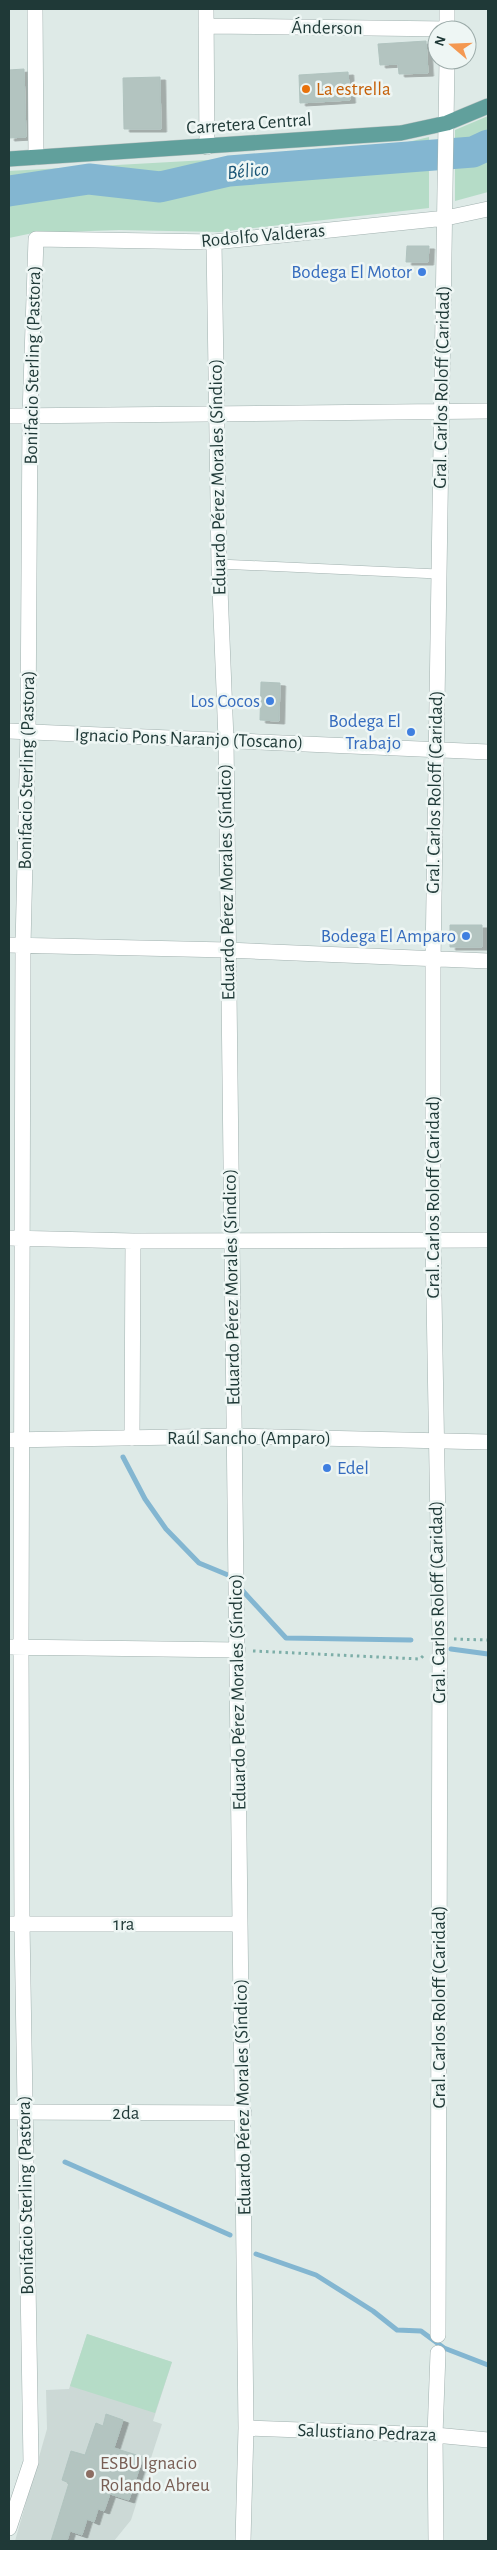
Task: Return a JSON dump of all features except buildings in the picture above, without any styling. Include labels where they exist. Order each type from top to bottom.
[{"type":"main road","name":"Carretera Central","points":[[9,159],[207,147],[447,128],[488,106]]},
{"type":"street","points":[[35,9],[36,157]]},
{"type":"street","points":[[206,9],[207,147]]},
{"type":"street","name":"Ánderson","points":[[206,26],[427,30]]},
{"type":"street","name":"Gral. Carlos Roloff (Caridad)","points":[[438,2335],[440,1639],[432,1239],[433,960],[447,70]]},
{"type":"street","name":"Rodolfo Valderas","points":[[36,239],[214,242],[446,218],[488,209]]},
{"type":"street","name":"Bonifacio Sterling (Pastora)","points":[[9,2528],[31,2462],[25,2112],[15,1924],[16,946],[28,732],[30,415],[36,239]]},
{"type":"street","name":"Eduardo Pérez Morales (Síndico)","points":[[214,242],[219,564],[226,740],[227,950],[244,2113],[246,2428],[243,2541]]},
{"type":"street","points":[[9,416],[442,413],[488,411]]},
{"type":"street","name":"Ignacio Pons Naranjo (Toscano)","points":[[9,731],[488,752]]},
{"type":"street","points":[[16,946],[227,950],[488,961]]},
{"type":"street","points":[[16,1238],[133,1241],[488,1240]]},
{"type":"street","points":[[132,1438],[133,1241]]},
{"type":"street","name":"Raúl Sancho (Amparo)","points":[[15,1440],[234,1436],[488,1442]]},
{"type":"street","points":[[15,1647],[238,1650]]},
{"type":"street","name":"1ra","points":[[15,1924],[240,1924]]},
{"type":"street","name":"2da","points":[[9,2112],[244,2113]]},
{"type":"street","points":[[436,2541],[435,2435],[438,2353]]},
{"type":"street","name":"Salustiano Pedraza","points":[[246,2428],[435,2435],[488,2440]]},
{"type":"lane","points":[[219,564],[438,574]]},
{"type":"path","points":[[238,1650],[420,1659],[440,1639],[488,1640]]},
{"type":"shaded area","name":"ESBU Ignacio Rolando Abreu","points":[[87,2334],[172,2362],[153,2421],[162,2424],[131,2520],[114,2541],[15,2541],[47,2429],[46,2390],[69,2389]]},
{"type":"green space","points":[[488,116],[488,192],[455,201],[455,130]]},
{"type":"green space","points":[[429,137],[429,208],[219,232],[119,230],[33,233],[9,238],[9,171],[370,151]]},
{"type":"green space","points":[[87,2334],[172,2362],[155,2413],[70,2386]]},
{"type":"waterway","name":"Bélico","points":[[9,191],[89,179],[160,187],[229,171],[473,152],[488,145]]},
{"type":"waterway","points":[[123,1457],[145,1499],[166,1529],[199,1563],[228,1575],[233,1581]]},
{"type":"waterway","points":[[241,1589],[286,1638],[411,1640]]},
{"type":"waterway","points":[[451,1649],[488,1654]]},
{"type":"waterway","points":[[65,2162],[230,2235]]},
{"type":"waterway","points":[[256,2254],[316,2275],[373,2311],[397,2330],[421,2331],[444,2348],[488,2365]]},
{"type":"place","name":"La estrella","points":[[306,89]]},
{"type":"place","name":"Bodega El Motor","points":[[422,272]]},
{"type":"place","name":"Los Cocos","points":[[270,701]]},
{"type":"place","name":"Bodega El Trabajo","points":[[411,732]]},
{"type":"place","name":"Bodega El Amparo","points":[[466,936]]},
{"type":"place","name":"Edel","points":[[327,1468]]},
{"type":"place","name":"ESBU Ignacio Rolando Abreu","points":[[90,2474]]}]
